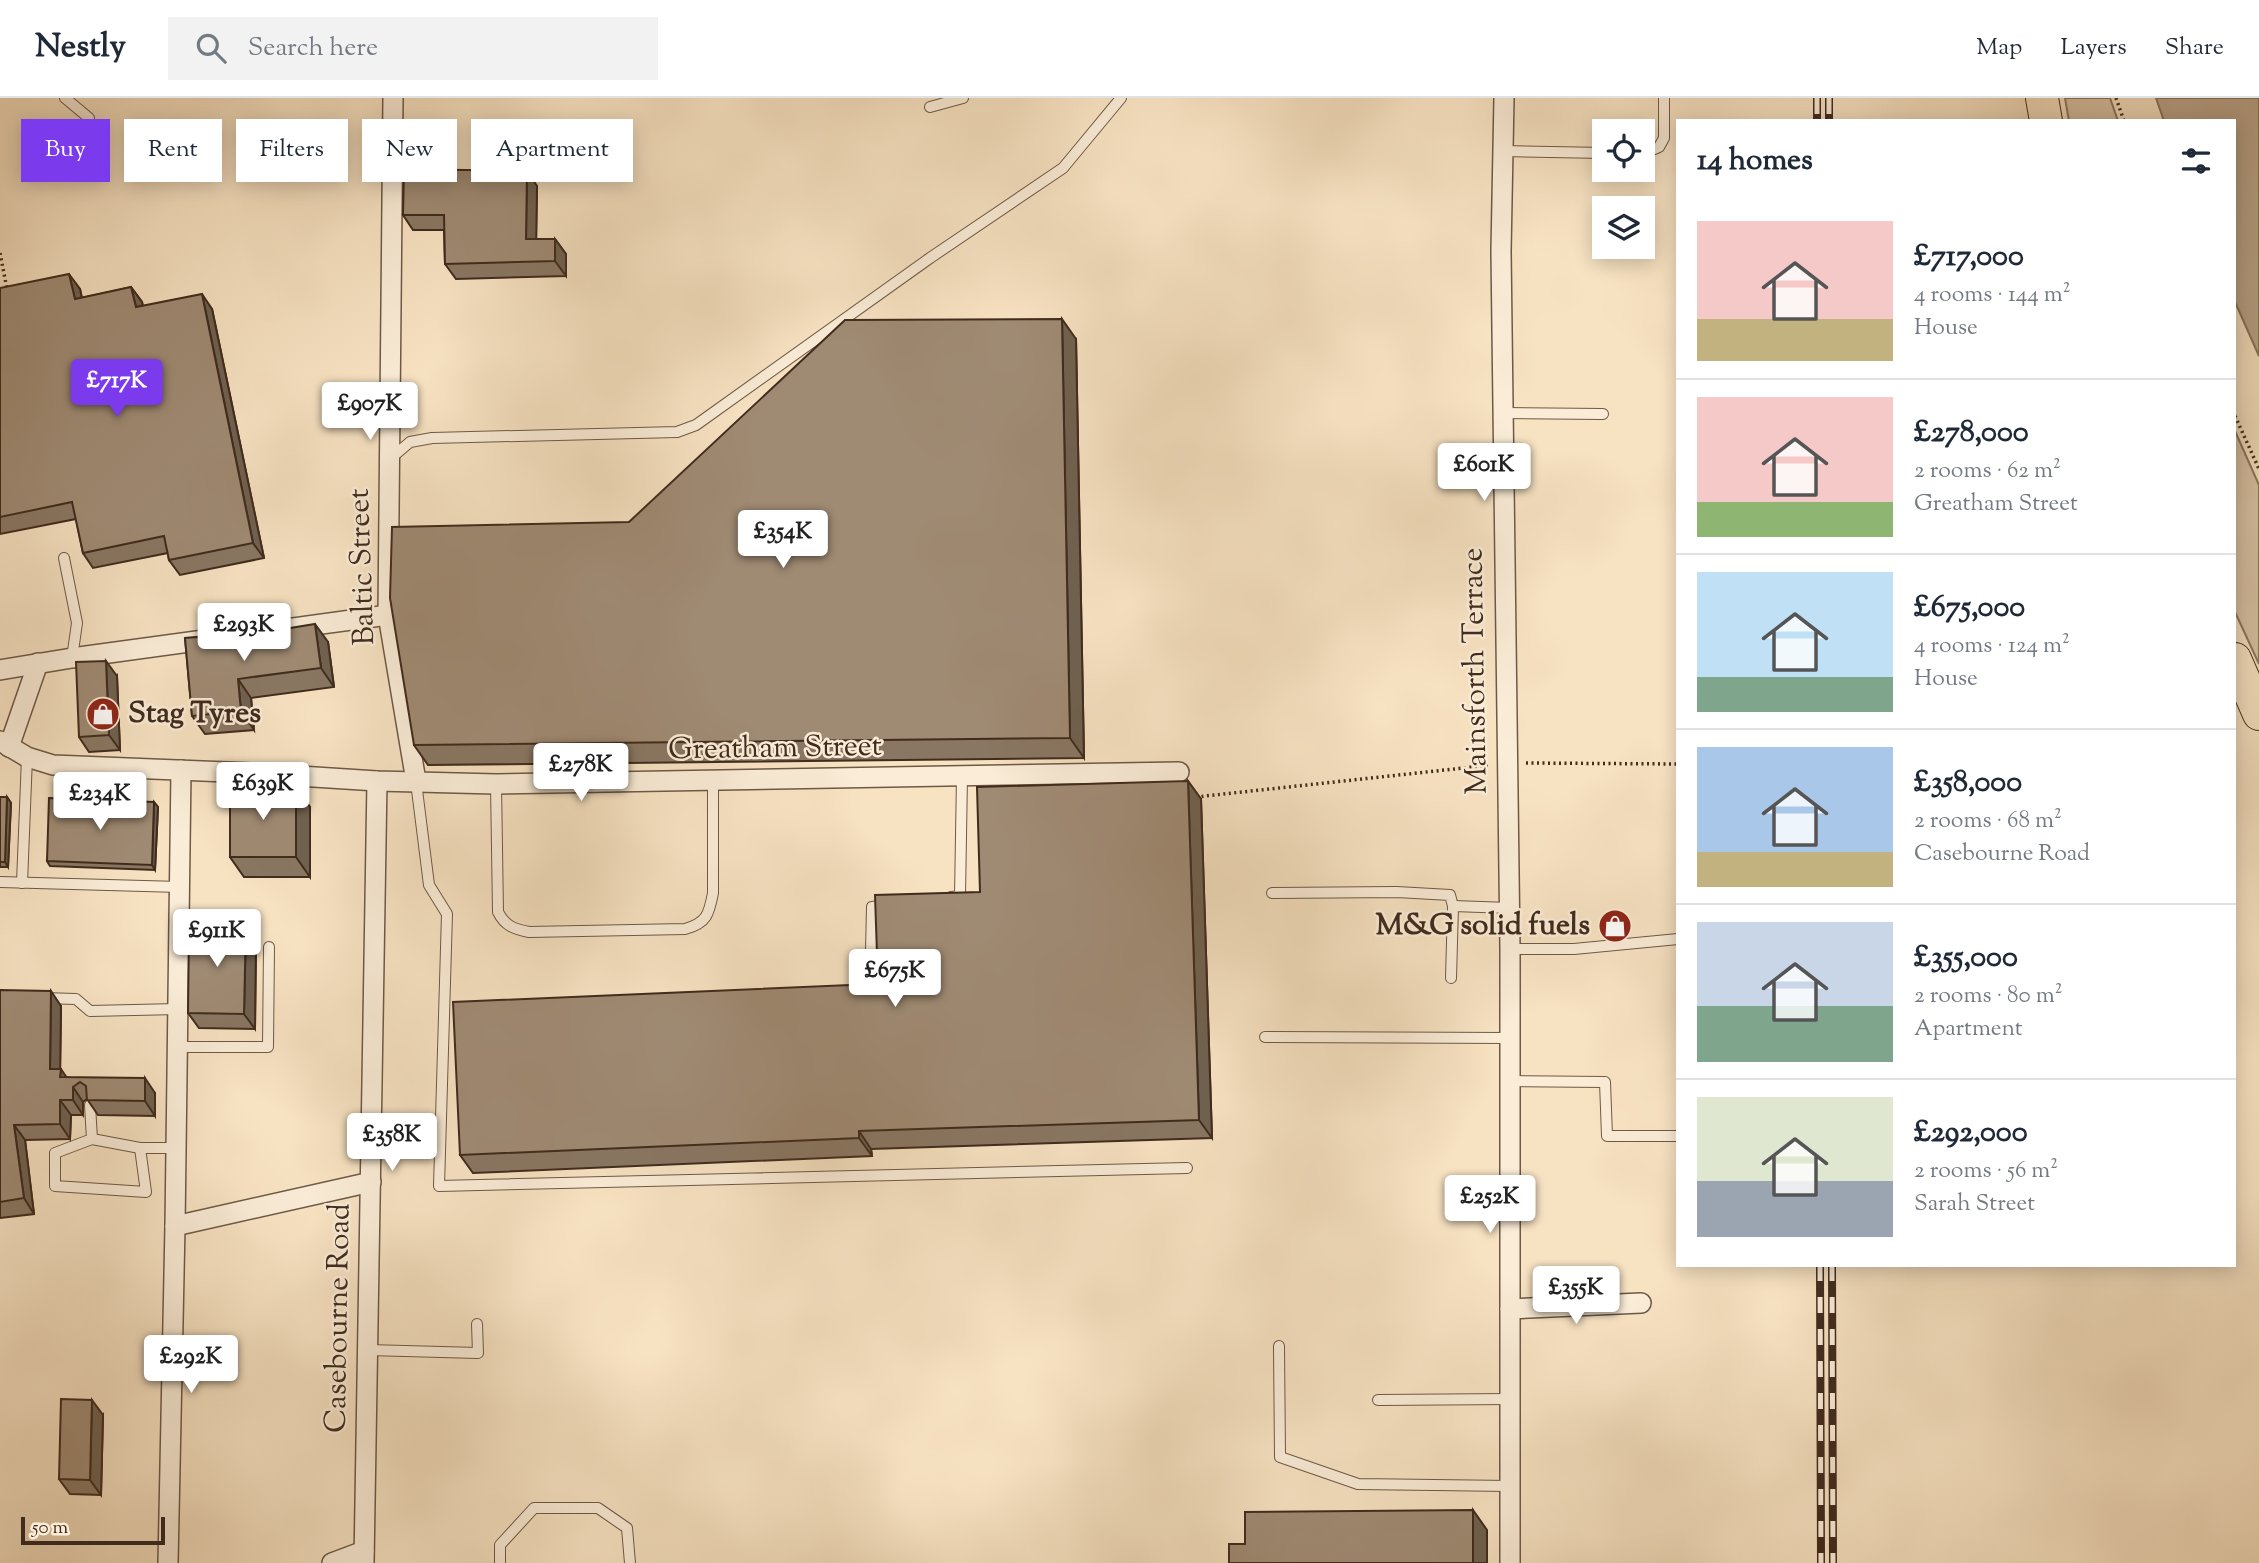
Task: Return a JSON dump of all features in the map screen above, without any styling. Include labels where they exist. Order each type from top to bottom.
[{"type":"main road","points":[[2042,98],[2046,119]]},
{"type":"main road","points":[[2236,662],[2252,707]]},
{"type":"street","name":"Baltic Street","points":[[393,98],[388,615],[416,781]]},
{"type":"street","name":"Mainsforth Terrace","points":[[1504,98],[1501,251],[1510,908],[1510,1563]]},
{"type":"street","points":[[0,670],[388,615]]},
{"type":"street","points":[[5,744],[38,663]]},
{"type":"street","name":"Greatham Street","points":[[5,744],[27,757],[53,765],[377,781],[496,784],[1179,772]]},
{"type":"street","points":[[168,1563],[181,770]]},
{"type":"street","name":"Casebourne Road","points":[[364,1557],[377,781]]},
{"type":"street","points":[[175,1226],[371,1182]]},
{"type":"street","points":[[1510,1309],[1641,1303]]},
{"type":"street","points":[[332,1563],[364,1557]]},
{"type":"lane","points":[[65,98],[89,118]]},
{"type":"lane","points":[[930,107],[963,98]]},
{"type":"lane","points":[[390,460],[410,442],[432,438],[677,432],[696,425],[930,258],[1063,168],[1121,98]]},
{"type":"lane","points":[[1655,150],[1664,138],[1664,98]]},
{"type":"lane","points":[[1503,151],[1592,153]]},
{"type":"lane","points":[[1504,413],[1603,414]]},
{"type":"lane","points":[[64,558],[77,623],[72,658]]},
{"type":"lane","points":[[22,883],[27,757]]},
{"type":"lane","points":[[935,899],[961,896],[962,776]]},
{"type":"lane","points":[[496,784],[498,912],[503,921],[514,929],[529,932],[685,929],[697,926],[705,918],[713,893],[713,780]]},
{"type":"lane","points":[[416,781],[429,885],[447,914],[439,1186],[1186,1168]]},
{"type":"lane","points":[[0,882],[180,887]]},
{"type":"lane","points":[[1272,893],[1396,891],[1450,895],[1453,906],[1451,978]]},
{"type":"lane","points":[[870,1000],[872,907],[898,904]]},
{"type":"lane","points":[[1453,906],[1510,908]]},
{"type":"lane","points":[[1510,949],[1574,949],[1676,939]]},
{"type":"lane","points":[[177,1047],[268,1047],[269,947]]},
{"type":"lane","points":[[38,998],[76,999],[90,1011],[178,1009]]},
{"type":"lane","points":[[1265,1037],[1510,1038]]},
{"type":"lane","points":[[1510,1081],[1605,1082],[1606,1136],[1676,1136]]},
{"type":"lane","points":[[90,1105],[92,1139]]},
{"type":"lane","points":[[140,1148],[146,1192],[55,1186],[55,1153],[92,1139],[140,1148],[176,1148]]},
{"type":"lane","points":[[368,1350],[478,1353],[477,1324]]},
{"type":"lane","points":[[1279,1346],[1280,1457],[1358,1484],[1510,1486]]},
{"type":"lane","points":[[1378,1401],[1510,1399]]},
{"type":"lane","points":[[500,1563],[500,1545],[534,1508],[598,1508],[627,1528],[630,1563]]},
{"type":"path","points":[[2116,98],[2123,119]]},
{"type":"path","points":[[0,253],[8,294]]},
{"type":"path","points":[[2236,418],[2259,469]]},
{"type":"path","points":[[1179,772],[1189,798],[1507,763],[1676,764]]},
{"type":"shaded area","points":[[2065,98],[2110,98],[2117,119],[2069,119]]},
{"type":"shaded area","points":[[2156,98],[2259,98],[2259,356],[2236,304],[2236,119],[2163,119]]},
{"type":"shaded area","points":[[2236,433],[2259,485],[2259,664],[2236,614]]},
{"type":"building","points":[[457,170],[471,170],[471,182],[527,182],[526,239],[555,239],[555,261],[445,264],[444,215],[403,215],[404,182],[457,182]]},
{"type":"building","points":[[69,274],[75,299],[131,287],[136,307],[202,294],[253,543],[169,560],[164,536],[83,553],[72,502],[0,517],[0,288]]},
{"type":"building","points":[[1062,319],[1070,738],[414,745],[390,598],[392,527],[629,522],[845,320]]},
{"type":"building","points":[[315,624],[321,668],[238,679],[241,711],[192,716],[185,638]]},
{"type":"building","points":[[106,661],[109,735],[79,737],[76,662]]},
{"type":"building","points":[[1188,781],[1199,1120],[859,1131],[859,1138],[460,1155],[453,1002],[850,985],[857,989],[863,985],[878,984],[875,895],[980,892],[977,787]]},
{"type":"building","points":[[230,786],[296,787],[296,857],[230,857]]},
{"type":"building","points":[[0,797],[7,797],[5,862],[0,862]]},
{"type":"building","points":[[49,798],[154,802],[152,865],[47,861]]},
{"type":"building","points":[[189,924],[246,925],[244,1014],[188,1013]]},
{"type":"building","points":[[0,990],[51,991],[50,1069],[61,1069],[60,1077],[145,1078],[145,1101],[87,1100],[86,1086],[80,1082],[73,1087],[73,1100],[60,1100],[60,1124],[14,1125],[24,1198],[0,1202]]},
{"type":"building","points":[[61,1399],[92,1400],[90,1480],[59,1479]]},
{"type":"building","points":[[1473,1510],[1473,1563],[1229,1563],[1229,1544],[1245,1544],[1245,1512]]},
{"type":"railway","points":[[1817,98],[1817,119]]},
{"type":"railway","points":[[1829,98],[1829,119]]},
{"type":"railway","points":[[1820,1267],[1821,1563]]},
{"type":"railway","points":[[1832,1267],[1833,1563]]},
{"type":"place","name":"Stag Tyres","points":[[103,714]]},
{"type":"place","name":"M&G solid fuels","points":[[1615,926]]}]
